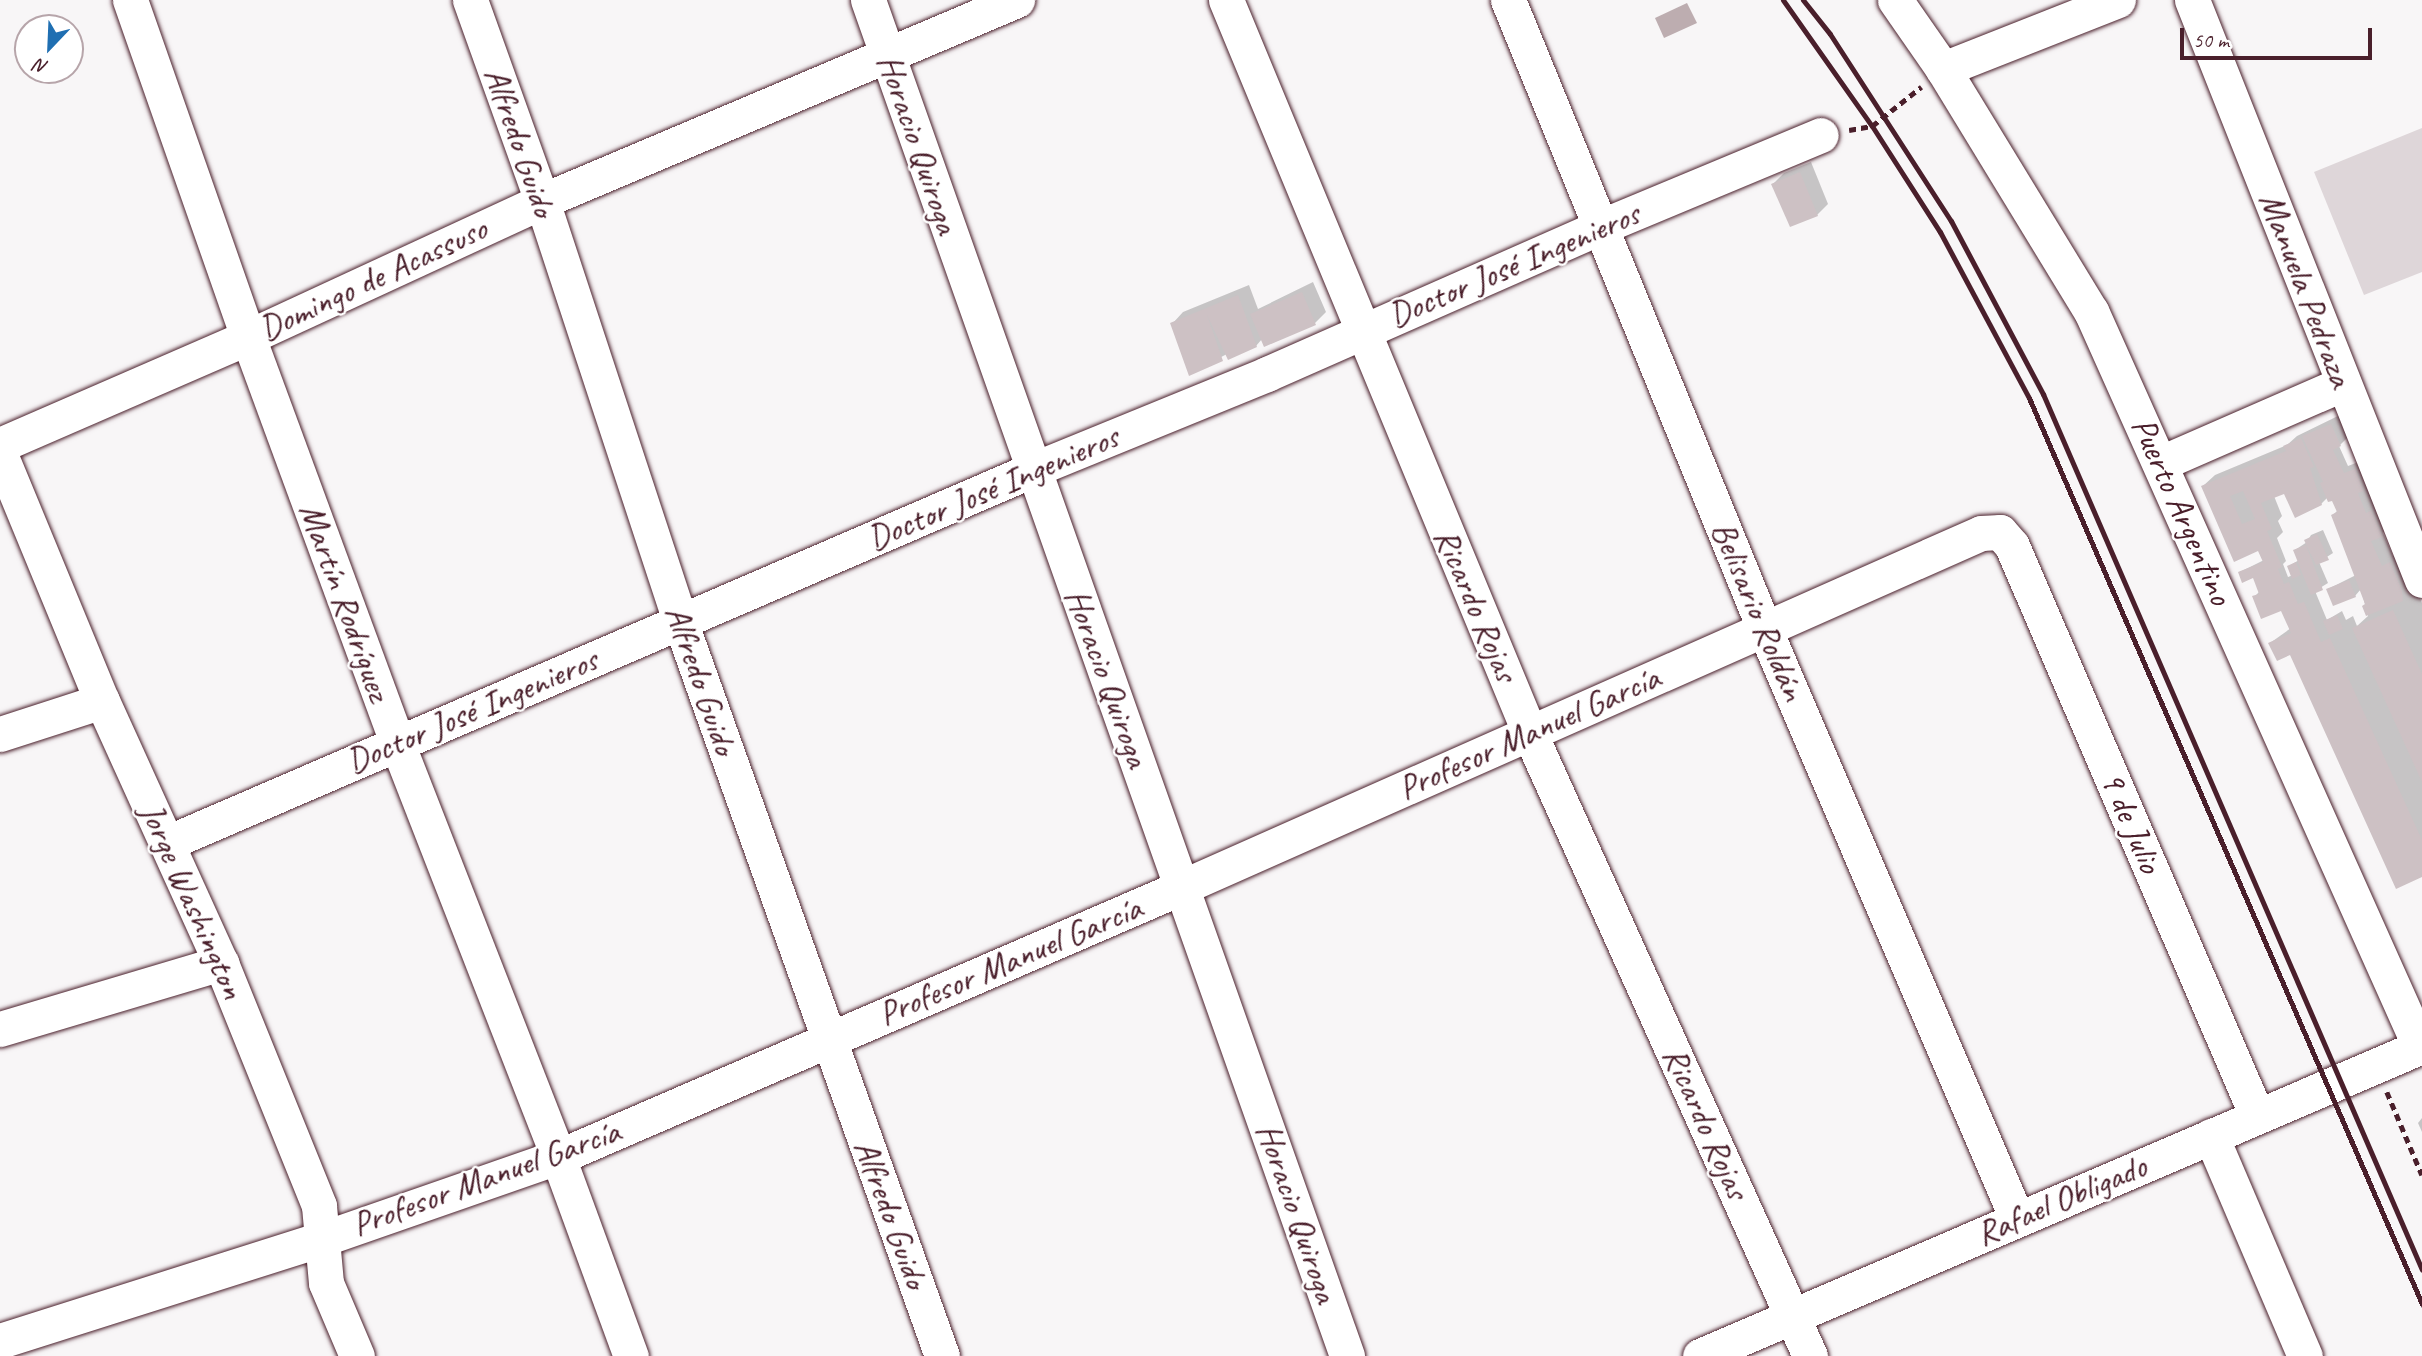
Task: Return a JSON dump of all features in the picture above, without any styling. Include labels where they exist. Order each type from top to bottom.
[{"type":"street","name":"Martín Rodríguez","points":[[130,0],[248,337],[397,743],[558,1157],[631,1356]]},
{"type":"street","name":"Alfredo Guido","points":[[470,0],[542,201],[680,621],[942,1356]]},
{"type":"street","name":"Horacio Quiroga","points":[[868,0],[1347,1356]]},
{"type":"street","name":"Domingo de Acassuso","points":[[0,445],[248,337],[542,201],[888,57],[1017,0]]},
{"type":"street","name":"Ricardo Rojas","points":[[1226,0],[1530,734],[1810,1356]]},
{"type":"street","name":"Belisario Roldán","points":[[1507,0],[1764,628],[2017,1219]]},
{"type":"street","name":"Puerto Argentino","points":[[1895,0],[1943,69],[2091,311],[2421,1046]]},
{"type":"street","points":[[1943,69],[2118,0]]},
{"type":"street","name":"Manuela Pedraza","points":[[2192,0],[2342,384],[2422,580]]},
{"type":"street","name":"Doctor José Ingenieros","points":[[167,843],[1032,470],[1267,374],[1600,227],[1821,135]]},
{"type":"street","points":[[2161,463],[2342,384]]},
{"type":"street","name":"Jorge Washington","points":[[0,454],[102,701],[220,963],[318,1206],[326,1283],[357,1356]]},
{"type":"street","name":"Profesor Manuel García","points":[[0,1341],[322,1240],[558,1157],[1182,887],[1981,533],[2000,532]]},
{"type":"street","name":"9 de Julio","points":[[2000,532],[2012,546],[2257,1116]]},
{"type":"street","points":[[0,734],[102,701]]},
{"type":"street","points":[[0,1029],[220,963]]},
{"type":"street","name":"Rafael Obligado","points":[[1700,1356],[2421,1046]]},
{"type":"street","points":[[2211,1136],[2305,1356]]},
{"type":"path","points":[[1821,135],[1872,126],[1943,69]]},
{"type":"path","points":[[2376,1066],[2422,1175]]},
{"type":"shaded area","points":[[1687,3],[1697,23],[1664,38],[1655,18]]},
{"type":"shaded area","points":[[2422,128],[2422,272],[2364,295],[2314,172]]},
{"type":"building","points":[[1800,172],[1818,216],[1790,227],[1771,184]]},
{"type":"building","points":[[1302,292],[1316,325],[1264,347],[1250,314]]},
{"type":"building","points":[[1238,295],[1257,347],[1228,360],[1207,315],[1223,361],[1189,376],[1170,323]]},
{"type":"building","points":[[2331,424],[2341,446],[2333,450],[2344,473],[2355,469],[2363,491],[2358,493],[2366,513],[2371,511],[2382,537],[2371,541],[2382,566],[2390,562],[2402,591],[2403,601],[2366,616],[2362,606],[2365,604],[2331,515],[2337,512],[2332,501],[2328,502],[2320,483],[2323,482],[2302,436]]},
{"type":"building","points":[[2301,438],[2314,467],[2310,468],[2322,505],[2295,518],[2284,494],[2261,503],[2272,529],[2267,531],[2282,567],[2278,569],[2284,584],[2289,582],[2298,604],[2304,602],[2321,642],[2330,638],[2422,840],[2422,877],[2396,889],[2290,655],[2277,661],[2268,643],[2291,633],[2281,611],[2261,619],[2252,596],[2259,594],[2253,578],[2242,583],[2238,572],[2263,562],[2258,551],[2234,562],[2201,486],[2286,451],[2283,446]],"holes":[[[2243,491],[2255,519],[2242,524],[2230,496]]]},
{"type":"building","points":[[2317,534],[2329,560],[2316,565],[2304,540]]},
{"type":"building","points":[[2306,545],[2323,590],[2311,595],[2293,550]]},
{"type":"building","points":[[2296,562],[2301,575],[2292,579],[2287,566]]},
{"type":"building","points":[[2349,580],[2356,597],[2333,606],[2326,589]]},
{"type":"building","points":[[2393,610],[2422,674],[2422,782],[2352,628]]},
{"type":"building","points":[[2337,615],[2343,629],[2329,635],[2323,621]]},
{"type":"railway","points":[[1783,0],[1872,126],[1940,232],[2029,398],[2422,1304]]},
{"type":"railway","points":[[1803,0],[1830,34],[1951,221],[2043,394],[2422,1270]]}]
